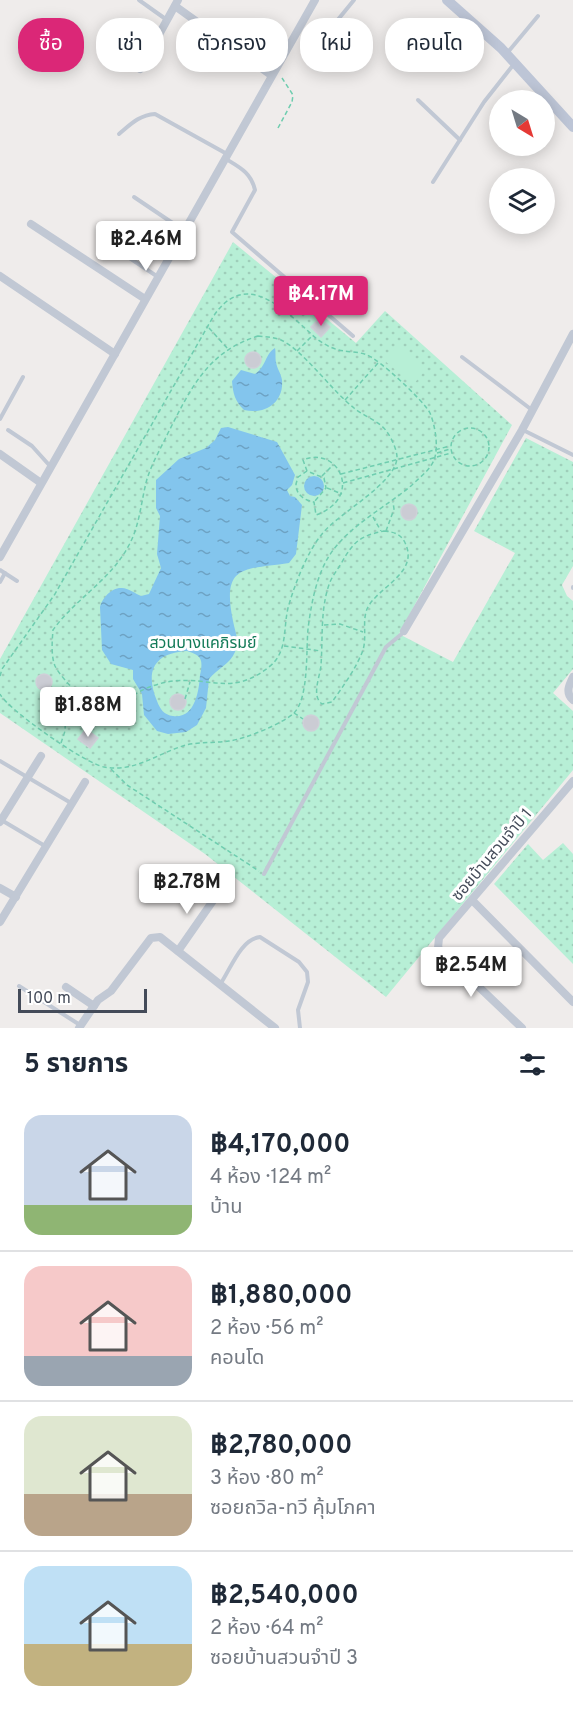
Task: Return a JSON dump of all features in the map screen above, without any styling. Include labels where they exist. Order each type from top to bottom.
[{"type":"main road","points":[[447,0],[506,54],[573,127]]},
{"type":"street","points":[[288,46],[315,0]]},
{"type":"street","points":[[164,25],[176,3],[197,18]]},
{"type":"street","points":[[0,557],[273,72]]},
{"type":"street","points":[[31,224],[145,299]]},
{"type":"street","points":[[0,276],[115,354]]},
{"type":"street","points":[[405,631],[522,430],[573,334]]},
{"type":"street","points":[[0,454],[41,483]]},
{"type":"street","points":[[573,677],[568,687],[569,696],[573,700]]},
{"type":"street","points":[[1,820],[41,756]]},
{"type":"street","name":"ซอยบ้านสวนจำปี 1","points":[[522,1028],[438,948],[439,938],[573,781]]},
{"type":"street","points":[[0,922],[85,782]]},
{"type":"street","points":[[0,888],[16,897]]},
{"type":"street","points":[[178,951],[217,895]]},
{"type":"street","points":[[472,900],[573,1002]]},
{"type":"street","points":[[80,1027],[98,1000],[111,991],[151,938],[160,937],[275,1028]]},
{"type":"street","points":[[66,987],[94,1006]]},
{"type":"lane","points":[[139,0],[167,20]]},
{"type":"lane","points":[[339,18],[354,0]]},
{"type":"lane","points":[[506,54],[538,16]]},
{"type":"lane","points":[[433,182],[484,102],[515,64]]},
{"type":"lane","points":[[418,100],[460,140]]},
{"type":"lane","points":[[119,134],[138,118],[155,114],[247,172],[253,180],[255,190],[232,232],[353,336]]},
{"type":"lane","points":[[134,197],[184,231]]},
{"type":"lane","points":[[119,251],[158,277]]},
{"type":"lane","points":[[462,357],[532,410]]},
{"type":"lane","points":[[0,419],[23,377]]},
{"type":"lane","points":[[8,430],[32,446],[51,466]]},
{"type":"lane","points":[[522,430],[573,455]]},
{"type":"lane","points":[[0,570],[17,581]]},
{"type":"lane","points":[[0,582],[5,573]]},
{"type":"lane","points":[[264,874],[386,647],[405,631]]},
{"type":"lane","points":[[0,760],[72,804]]},
{"type":"lane","points":[[1,820],[46,847]]},
{"type":"lane","points":[[221,984],[246,943],[252,938],[261,937],[300,962],[307,972],[308,982],[297,1017],[300,1026],[305,1028]]},
{"type":"lane","points":[[19,986],[80,1027]]},
{"type":"path","points":[[273,72],[293,95],[292,102],[278,128]]},
{"type":"path","points":[[0,676],[2,669],[55,594],[222,303],[240,295],[254,294],[269,299],[279,305],[312,335],[332,347],[340,351],[366,354],[425,405],[433,423],[435,458],[423,476],[341,541],[323,568],[315,591],[303,697],[294,712],[259,731],[231,741],[186,745],[141,764],[119,769],[91,764],[10,707],[0,694]]},
{"type":"path","points":[[208,327],[228,350]]},
{"type":"path","points":[[297,351],[312,335]]},
{"type":"path","points":[[258,336],[281,340],[297,351],[345,401],[387,432],[397,456],[396,460],[392,470],[370,494],[337,518],[322,533],[294,589],[280,655],[267,668],[242,681],[221,685],[176,681],[150,687],[131,696],[114,711],[108,713],[94,707],[67,682],[56,667],[53,655],[53,630],[102,581],[129,546],[136,531],[148,478],[191,388],[216,359],[228,350],[240,342],[258,336]]},
{"type":"path","points":[[345,401],[379,363]]},
{"type":"path","points":[[471,428],[483,433],[489,444],[487,457],[483,462],[472,466],[460,464],[451,448],[454,436],[458,432],[471,428]]},
{"type":"path","points":[[340,474],[451,448]]},
{"type":"path","points":[[435,453],[451,448]]},
{"type":"path","points":[[343,483],[452,453]]},
{"type":"path","points":[[322,458],[333,465],[343,483],[342,494],[336,504],[316,515],[314,502],[326,488],[326,482],[322,477],[307,471],[303,460],[322,458]]},
{"type":"path","points":[[322,477],[333,465]]},
{"type":"path","points":[[307,471],[298,477],[296,488],[301,497],[314,502]]},
{"type":"path","points":[[326,488],[342,494]]},
{"type":"path","points":[[386,531],[394,509],[393,501]]},
{"type":"path","points":[[372,515],[382,531]]},
{"type":"path","points":[[382,531],[396,533],[402,538],[407,547],[408,556],[404,569],[369,605],[363,620],[365,632],[363,650],[332,702],[326,705],[318,701],[316,695],[322,651],[325,600],[330,581],[357,540],[368,534],[382,531]]},
{"type":"path","points":[[323,625],[340,624],[365,632]]},
{"type":"path","points":[[283,646],[322,651]]},
{"type":"path","points":[[185,699],[190,681]]},
{"type":"path","points":[[61,743],[65,732],[67,682]]},
{"type":"path","points":[[294,712],[303,719]]},
{"type":"path","points":[[110,768],[127,785],[264,874]]},
{"type":"green space","name":"สวนบางแคภิรมย์","points":[[233,242],[356,343],[385,311],[512,425],[399,634],[453,662],[515,553],[474,531],[526,438],[573,462],[573,566],[562,585],[567,596],[573,601],[573,669],[553,693],[573,711],[573,770],[386,997],[205,854],[0,713],[0,659]]},
{"type":"green space","points":[[398,345],[426,369],[413,385],[385,361]]},
{"type":"green space","points":[[563,843],[573,854],[573,964],[494,884],[528,844],[543,860]]},
{"type":"water","points":[[275,348],[282,380],[280,395],[271,406],[265,409],[244,410],[235,397],[232,381],[241,370],[255,374]]},
{"type":"water","points":[[228,427],[277,442],[295,475],[292,485],[287,490],[290,496],[295,497],[302,505],[296,554],[289,563],[249,569],[234,579],[230,602],[237,640],[235,652],[230,660],[209,679],[206,708],[197,725],[186,732],[168,734],[157,731],[144,715],[142,694],[133,679],[133,670],[111,664],[102,650],[100,607],[108,594],[118,588],[127,589],[141,596],[149,594],[161,568],[157,554],[160,516],[156,508],[156,480],[179,459],[206,448],[215,440],[221,428]],"holes":[[[187,651],[198,656],[201,663],[197,696],[191,709],[180,716],[173,716],[163,711],[158,704],[153,691],[152,673],[159,660]]]},
{"type":"water","points":[[314,476],[321,479],[324,486],[321,493],[314,496],[307,493],[304,486],[307,479]]},
{"type":"building","points":[[320,318],[330,327],[321,337],[311,327]]},
{"type":"building","points":[[250,352],[256,352],[261,360],[259,366],[250,368],[245,363],[245,357]]},
{"type":"building","points":[[406,504],[412,504],[417,512],[415,518],[406,520],[401,515],[401,509]]},
{"type":"building","points":[[41,674],[47,674],[52,682],[50,688],[41,690],[36,685],[36,679]]},
{"type":"building","points":[[175,694],[181,694],[186,702],[184,708],[175,710],[170,705],[170,699]]},
{"type":"building","points":[[308,715],[314,715],[319,723],[317,729],[308,731],[303,726],[303,720]]},
{"type":"building","points":[[86,729],[98,738],[90,748],[78,739]]}]
